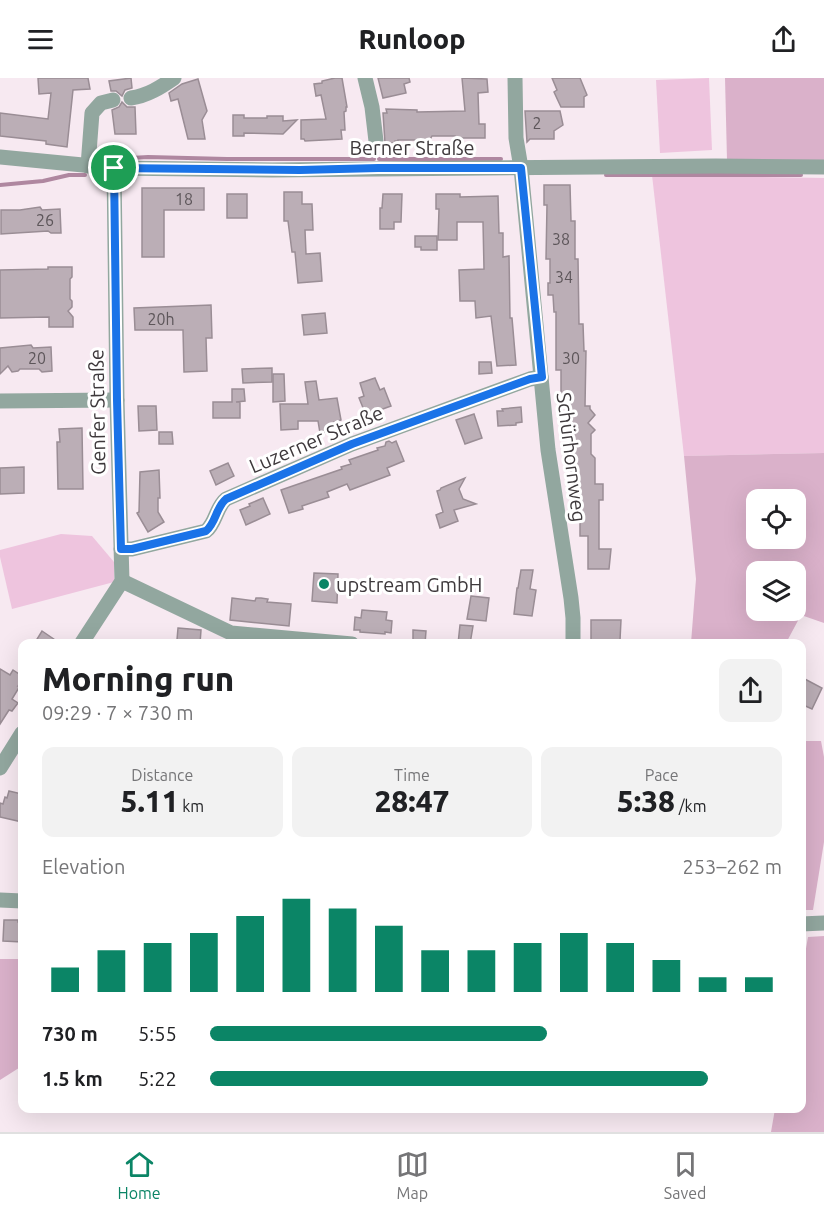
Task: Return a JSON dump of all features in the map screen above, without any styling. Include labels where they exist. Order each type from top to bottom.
[{"type":"street","points":[[131,98],[152,92],[174,78]]},
{"type":"street","points":[[365,78],[372,107],[376,141]]},
{"type":"street","name":"Schürhornweg","points":[[515,78],[516,138],[521,168],[548,450],[571,598],[573,639]]},
{"type":"street","points":[[88,166],[92,113],[101,103],[113,100]]},
{"type":"street","name":"Berner Straße","points":[[0,157],[114,168],[300,170],[824,167]]},
{"type":"street","name":"Genfer Straße","points":[[114,168],[122,581]]},
{"type":"street","name":"Luzerner Straße","points":[[121,549],[132,549],[206,531],[211,527],[222,502],[226,499],[352,444],[530,379],[542,377]]},
{"type":"street","points":[[0,401],[117,400]]},
{"type":"street","points":[[84,639],[122,581],[230,638],[250,639]]},
{"type":"street","points":[[0,768],[18,739]]},
{"type":"street","points":[[0,900],[18,901]]},
{"type":"street","points":[[806,924],[824,923]]},
{"type":"shaded area","points":[[709,78],[712,150],[660,153],[656,80]]},
{"type":"shaded area","points":[[725,78],[824,78],[824,161],[727,160]]},
{"type":"shaded area","points":[[652,175],[824,178],[824,453],[684,456]]},
{"type":"shaded area","points":[[824,453],[824,623],[806,617],[806,561],[746,561],[746,621],[798,621],[788,639],[691,639],[696,579],[684,456]]},
{"type":"shaded area","points":[[61,534],[92,536],[114,562],[114,582],[12,609],[0,550]]},
{"type":"shaded area","points":[[806,741],[821,741],[824,757],[824,842],[813,910],[806,910]]},
{"type":"shaded area","points":[[824,936],[824,1132],[771,1132],[774,1113],[806,1113],[806,948],[808,937]]},
{"type":"shaded area","points":[[0,959],[18,959],[18,1069],[0,1080]]},
{"type":"building","points":[[38,78],[88,78],[90,89],[73,90],[67,147],[46,144],[46,141],[0,136],[0,113],[48,119],[51,93],[39,94]]},
{"type":"building","points":[[131,78],[132,88],[125,90],[122,96],[116,91],[111,91],[109,81]]},
{"type":"building","points":[[342,78],[347,107],[344,112],[345,130],[341,130],[342,139],[305,141],[301,139],[301,120],[326,119],[321,95],[316,96],[314,84]]},
{"type":"building","points":[[378,78],[409,78],[410,82],[404,84],[406,93],[383,98]]},
{"type":"building","points":[[462,78],[487,79],[488,92],[478,93],[479,124],[485,124],[485,138],[432,136],[427,145],[417,140],[385,143],[383,113],[387,113],[386,109],[417,110],[417,112],[465,111]]},
{"type":"building","points":[[552,78],[580,78],[587,95],[584,97],[584,107],[561,107],[554,92],[557,90]]},
{"type":"building","points":[[198,79],[207,111],[202,120],[205,139],[188,139],[178,99],[171,101],[169,93],[182,84]]},
{"type":"building","points":[[122,102],[127,107],[135,107],[136,134],[115,134],[112,110],[119,107]]},
{"type":"building","points":[[525,111],[560,111],[563,125],[554,131],[554,139],[530,139],[527,142]]},
{"type":"building","points":[[233,115],[244,115],[244,118],[283,116],[283,121],[297,120],[283,134],[244,133],[244,136],[233,136]]},
{"type":"building","points":[[544,185],[570,185],[571,221],[575,221],[575,259],[578,259],[579,324],[583,324],[584,351],[586,351],[585,406],[590,406],[595,415],[588,423],[595,430],[591,434],[591,454],[595,458],[595,484],[603,484],[603,500],[599,500],[599,549],[611,549],[609,569],[588,569],[588,536],[580,536],[580,500],[575,500],[575,472],[571,472],[571,438],[569,438],[569,427],[563,422],[569,416],[569,394],[561,394],[561,370],[556,370],[556,312],[554,312],[553,295],[548,295],[550,259],[546,259],[547,205],[544,205]]},
{"type":"building","points":[[142,188],[204,188],[204,210],[164,210],[164,257],[142,257]]},
{"type":"building","points":[[284,192],[302,192],[302,204],[312,204],[313,230],[305,230],[306,254],[320,253],[322,281],[298,283],[295,252],[292,252],[288,221],[284,221]]},
{"type":"building","points":[[227,194],[247,194],[247,218],[227,218]]},
{"type":"building","points":[[383,194],[402,194],[401,222],[394,222],[394,229],[380,229]]},
{"type":"building","points":[[436,194],[460,194],[460,197],[498,196],[499,233],[503,233],[503,257],[509,256],[510,318],[512,318],[516,365],[497,366],[491,316],[476,318],[475,301],[460,301],[459,270],[484,269],[483,222],[457,222],[457,240],[438,240],[439,209],[436,209]]},
{"type":"building","points":[[40,207],[42,210],[60,209],[61,233],[48,231],[1,234],[1,210]]},
{"type":"building","points":[[415,236],[437,236],[437,250],[421,250],[421,247],[415,247]]},
{"type":"building","points":[[48,267],[72,267],[70,299],[72,307],[68,311],[73,317],[73,327],[49,327],[49,317],[0,318],[0,270],[48,269]]},
{"type":"building","points":[[211,305],[212,338],[206,338],[207,371],[184,372],[183,330],[135,330],[134,308]]},
{"type":"building","points":[[325,313],[327,333],[304,335],[302,315]]},
{"type":"building","points":[[31,345],[33,348],[51,347],[52,371],[20,369],[12,372],[8,366],[0,374],[0,348]]},
{"type":"building","points":[[479,362],[491,362],[492,373],[479,374]]},
{"type":"building","points":[[272,368],[272,382],[243,383],[242,369]]},
{"type":"building","points":[[273,374],[284,374],[285,401],[273,402]]},
{"type":"building","points":[[375,378],[380,390],[384,388],[391,406],[366,415],[359,398],[364,396],[360,383]]},
{"type":"building","points":[[316,381],[319,400],[337,398],[341,420],[334,422],[335,431],[320,433],[318,421],[298,421],[298,429],[281,430],[280,404],[308,404],[305,382]]},
{"type":"building","points":[[232,389],[244,389],[245,401],[236,402],[240,402],[240,418],[213,418],[213,402],[232,402]]},
{"type":"building","points":[[138,406],[156,406],[157,430],[139,431]]},
{"type":"building","points":[[521,407],[522,422],[516,425],[498,426],[497,411]]},
{"type":"building","points":[[474,414],[482,438],[465,444],[456,420]]},
{"type":"building","points":[[82,428],[83,489],[58,489],[59,429]]},
{"type":"building","points":[[159,432],[172,432],[173,444],[159,444]]},
{"type":"building","points":[[389,441],[392,443],[396,441],[404,461],[387,468],[390,475],[350,490],[347,484],[327,492],[329,497],[289,513],[281,490],[342,469],[341,467],[351,464],[349,460],[378,450],[377,448],[385,446]]},
{"type":"building","points":[[228,463],[234,476],[216,485],[210,471]]},
{"type":"building","points":[[24,467],[24,493],[0,494],[0,468]]},
{"type":"building","points":[[159,470],[158,512],[164,522],[148,532],[137,513],[139,512],[140,472]]},
{"type":"building","points":[[465,478],[459,489],[463,499],[476,504],[454,510],[458,521],[440,528],[436,515],[443,512],[437,491]]},
{"type":"building","points":[[263,498],[270,514],[246,525],[240,510]]},
{"type":"building","points":[[521,570],[533,570],[530,589],[536,590],[532,616],[514,614]]},
{"type":"building","points":[[314,573],[338,574],[337,603],[312,601]]},
{"type":"building","points":[[471,596],[489,598],[486,621],[467,619]]},
{"type":"building","points":[[232,598],[255,601],[256,598],[261,598],[268,599],[267,602],[291,604],[289,626],[230,620]]},
{"type":"building","points":[[362,610],[387,612],[386,620],[392,621],[391,633],[354,630],[355,617],[361,618]]},
{"type":"building","points":[[591,620],[621,620],[620,639],[591,639]]},
{"type":"building","points":[[460,625],[473,626],[471,639],[459,639]]},
{"type":"building","points":[[178,628],[201,630],[200,639],[177,639]]},
{"type":"building","points":[[413,630],[426,631],[425,639],[413,639]]},
{"type":"building","points":[[42,631],[54,639],[37,639]]},
{"type":"building","points":[[0,669],[10,675],[13,670],[18,673],[18,689],[12,699],[18,703],[12,711],[9,710],[0,724]]},
{"type":"building","points":[[806,680],[822,688],[812,709],[806,706]]},
{"type":"building","points":[[9,791],[18,793],[18,821],[0,817],[0,803],[3,804],[5,797],[7,798]]},
{"type":"building","points":[[4,920],[18,920],[18,942],[3,941]]},
{"type":"waterway","points":[[114,159],[148,157],[374,159]]},
{"type":"waterway","points":[[379,159],[501,159]]},
{"type":"waterway","points":[[0,185],[43,181],[69,175],[85,175]]},
{"type":"waterway","points":[[606,175],[801,175]]},
{"type":"place","name":"upstream GmbH","points":[[324,584]]},
{"type":"route","points":[[114,168],[300,170],[521,168],[542,377],[530,379],[352,444],[226,499],[222,502],[211,527],[206,531],[132,549],[121,549],[114,168]]}]
